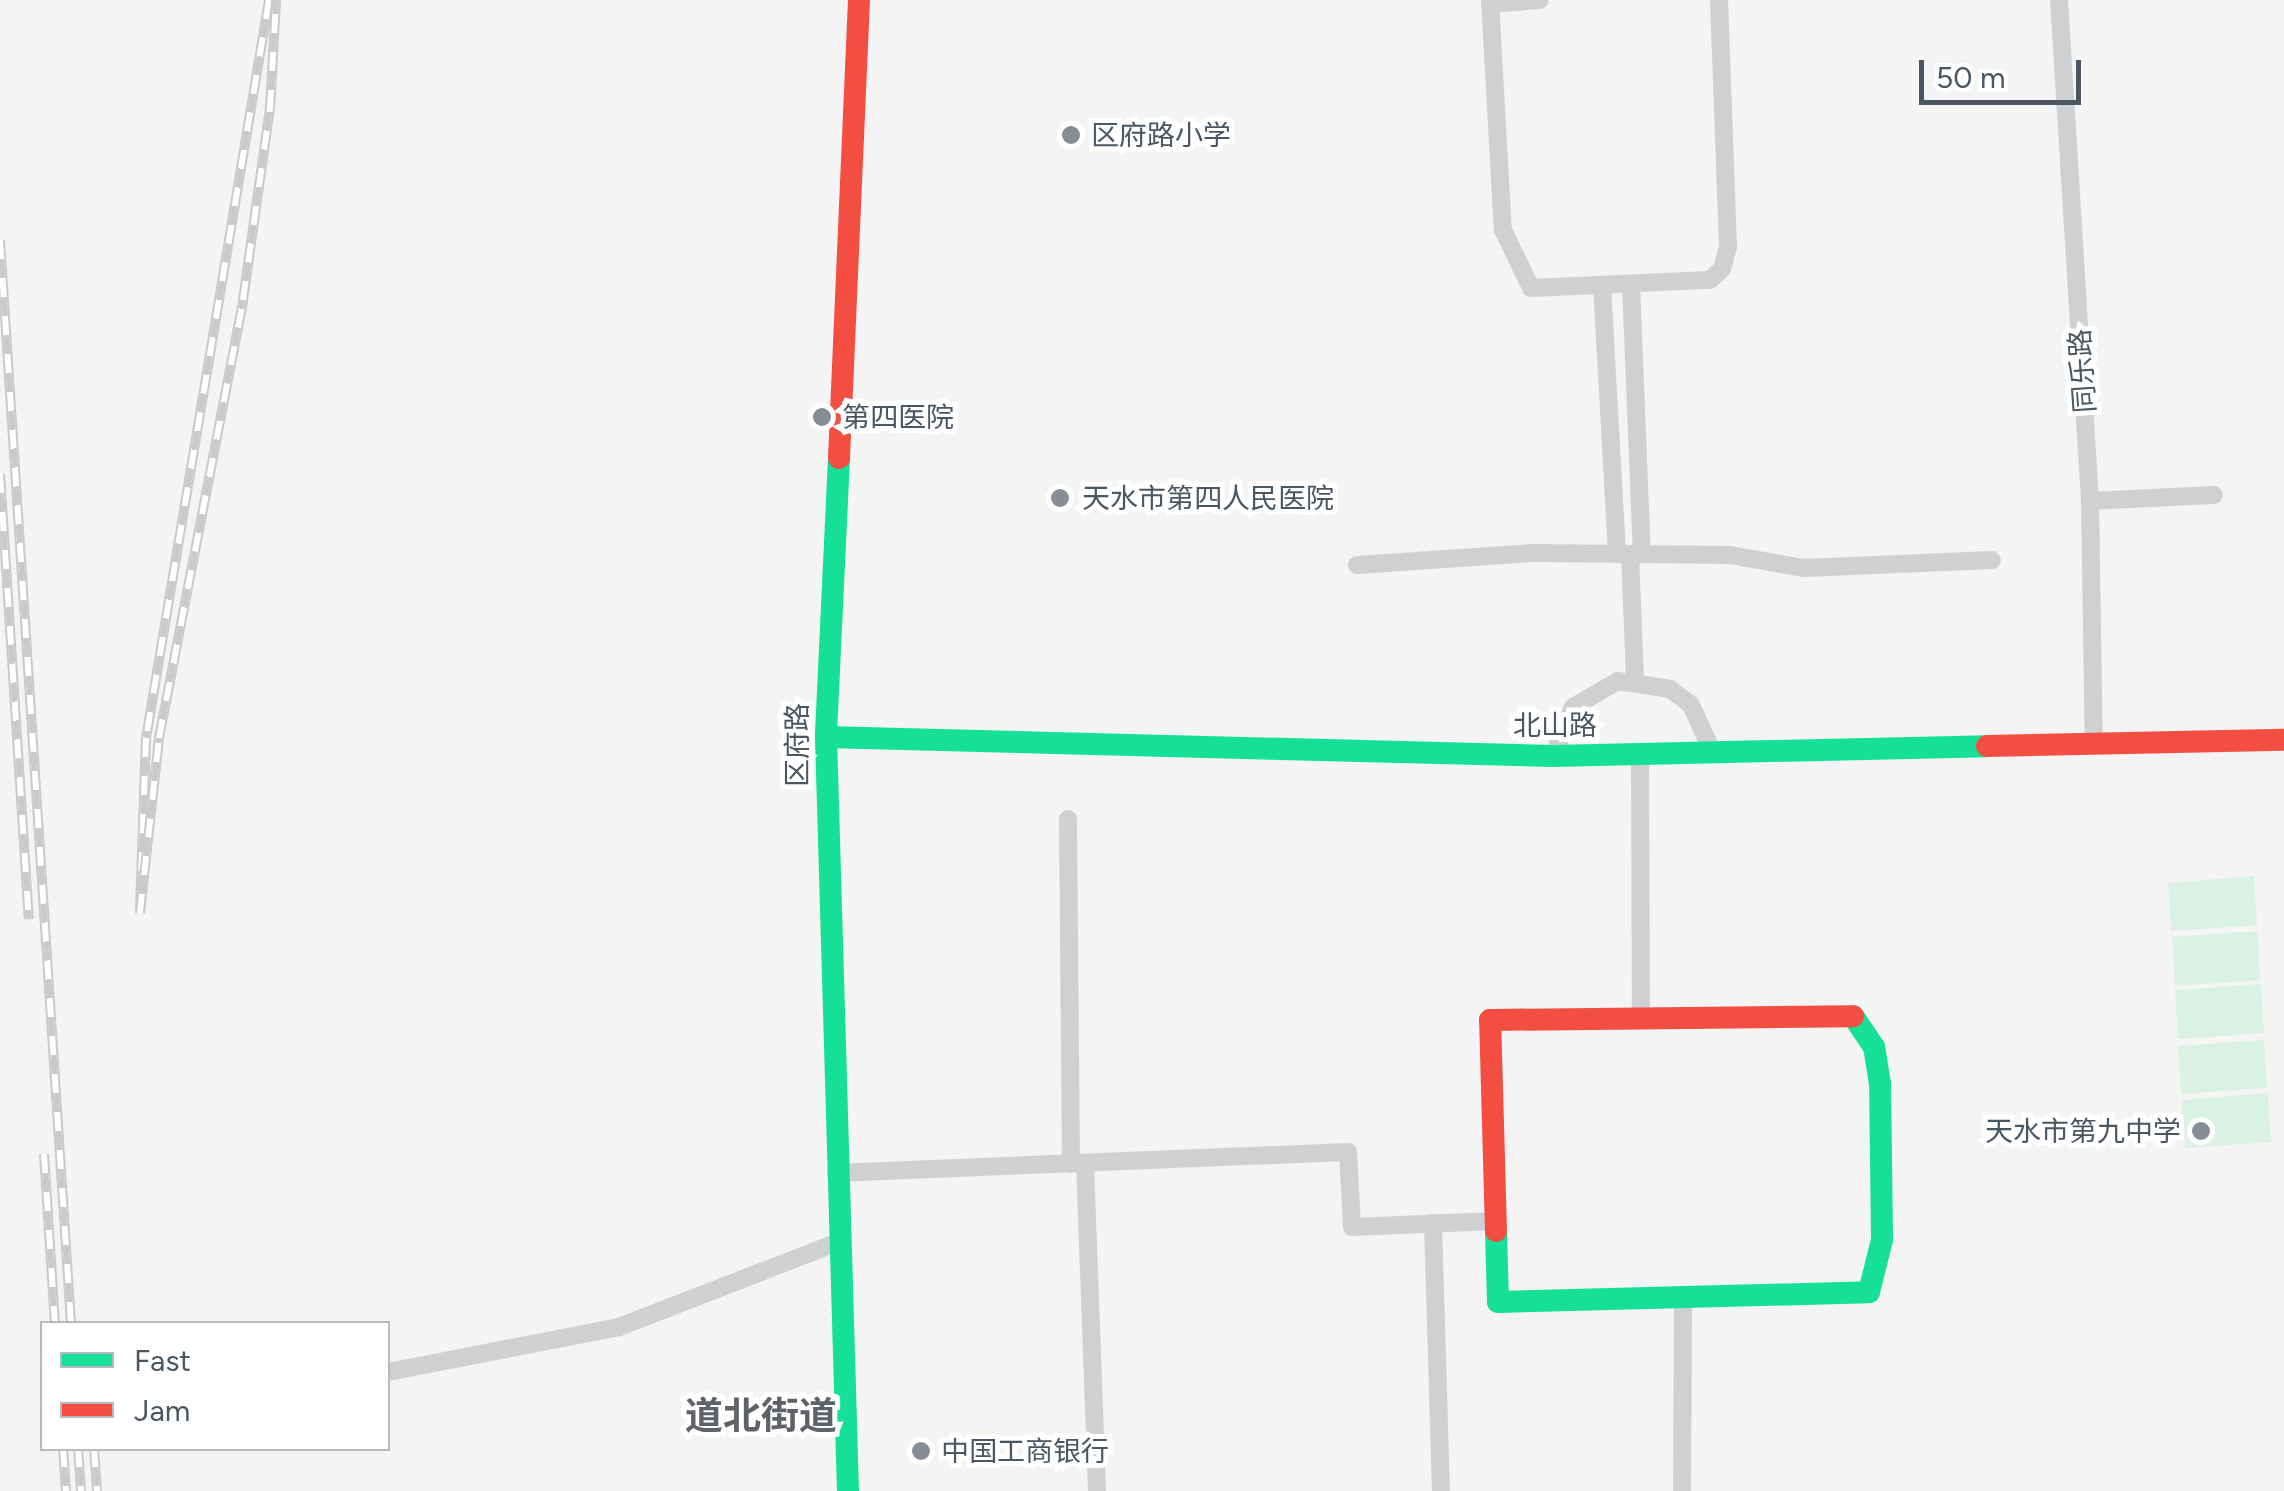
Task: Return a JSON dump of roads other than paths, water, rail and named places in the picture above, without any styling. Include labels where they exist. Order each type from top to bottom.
[{"type":"street","name":"区府路","points":[[848,1491],[826,738],[859,0]]},
{"type":"street","points":[[1540,0],[1490,2],[1503,230],[1515,262],[1531,288],[1710,280],[1722,269],[1728,246],[1719,0]]},
{"type":"street","name":"同乐路","points":[[2059,0],[2090,501],[2094,743]]},
{"type":"street","points":[[1631,284],[1630,554],[1636,681]]},
{"type":"street","points":[[1602,285],[1630,554]]},
{"type":"street","points":[[2090,501],[2214,495]]},
{"type":"street","points":[[1357,564],[1630,554],[1730,555],[1802,568],[1992,560]]},
{"type":"street","points":[[1554,756],[1573,708],[1593,691],[1636,681],[1670,689],[1691,705],[1713,753]]},
{"type":"street","name":"北山路","points":[[826,738],[1554,756],[2284,740]]},
{"type":"street","points":[[1640,755],[1641,1018]]},
{"type":"street","points":[[1068,819],[1078,1163],[1097,1491]]},
{"type":"street","points":[[1853,1016],[1874,1046],[1880,1084],[1882,1240],[1869,1292],[1498,1302],[1496,1221],[1490,1020],[1853,1016]]},
{"type":"street","points":[[836,1174],[1348,1152],[1352,1227],[1496,1221]]},
{"type":"street","points":[[1433,1223],[1441,1491]]},
{"type":"street","points":[[390,1372],[620,1327],[838,1242]]},
{"type":"street","points":[[1682,1491],[1683,1297]]},
{"type":"railway","points":[[269,0],[146,738],[140,913],[159,738],[243,300],[270,109],[276,0]]},
{"type":"railway","points":[[0,240],[71,1321]]},
{"type":"railway","points":[[0,474],[29,919]]},
{"type":"railway","points":[[44,1154],[55,1321]]},
{"type":"railway","points":[[63,1451],[66,1491]]},
{"type":"railway","points":[[78,1451],[81,1491]]},
{"type":"railway","points":[[94,1451],[97,1491]]},
{"type":"place","name":"区府路小学","points":[[1071,135]]},
{"type":"place","name":"第四医院","points":[[822,417]]},
{"type":"place","name":"天水市第四人民医院","points":[[1060,498]]},
{"type":"place","name":"天水市第九中学","points":[[2201,1131]]},
{"type":"place","name":"中国工商银行","points":[[921,1451]]},
{"type":"district","name":"道北街道","points":[[761,1417]]}]
